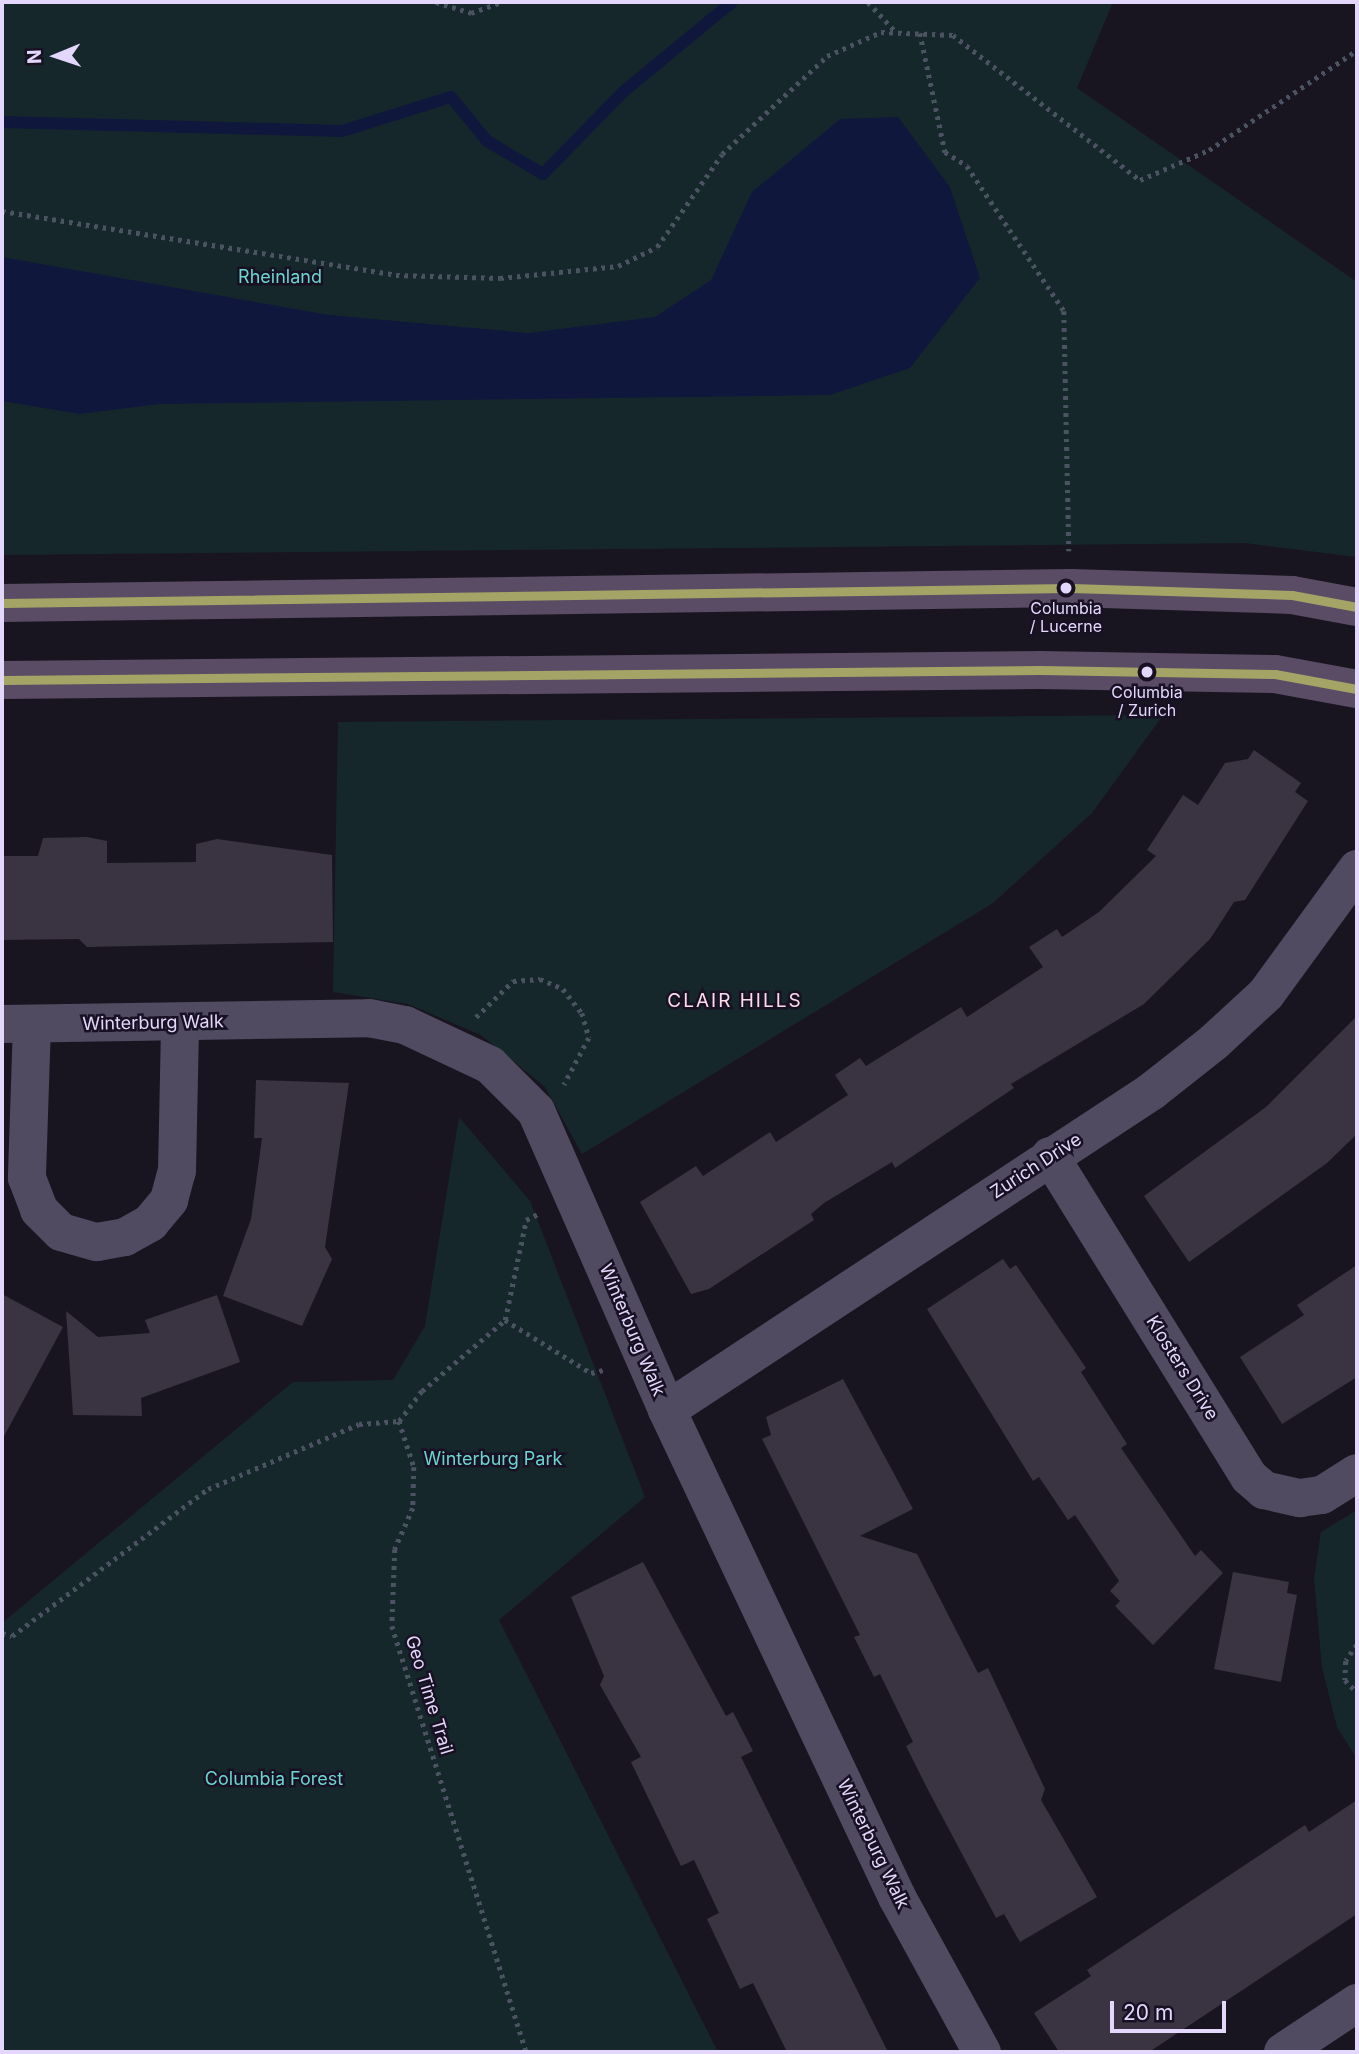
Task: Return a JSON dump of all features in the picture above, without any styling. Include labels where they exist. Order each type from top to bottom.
[{"type":"main road","points":[[2,603],[1071,588],[1292,595],[1357,607]]},
{"type":"main road","points":[[2,680],[1040,670],[1275,674],[1357,690]]},
{"type":"street","name":"Zurich Drive","points":[[667,1410],[1152,1091],[1266,994],[1357,869]]},
{"type":"street","name":"Winterburg Walk","points":[[17,1024],[180,1024],[369,1018],[405,1025],[489,1065],[536,1111],[667,1410],[897,1897],[982,2052]]},
{"type":"street","points":[[17,1024],[27,1178],[39,1210],[61,1232],[97,1242],[150,1223],[169,1200],[177,1171],[180,1024]]},
{"type":"street","name":"Klosters Drive","points":[[1051,1156],[1249,1477],[1264,1490],[1300,1498],[1322,1495],[1357,1473]]},
{"type":"street","points":[[1283,2052],[1357,2003]]},
{"type":"path","points":[[436,2],[471,13],[501,2]]},
{"type":"path","points":[[868,2],[897,32]]},
{"type":"path","points":[[2,211],[396,275],[500,278],[618,266],[657,247],[722,154],[827,56],[881,32],[953,35],[1140,180],[1209,150],[1357,50]]},
{"type":"path","points":[[920,33],[945,152],[967,166],[1064,311],[1071,588]]},
{"type":"path","points":[[475,1018],[513,981],[540,979],[563,989],[582,1013],[589,1038],[581,1063],[536,1111]]},
{"type":"path","points":[[2,1633],[12,1636],[208,1489],[359,1424],[399,1421],[422,1391],[505,1320],[526,1220],[575,1196]]},
{"type":"path","points":[[505,1320],[592,1373],[643,1355]]},
{"type":"path","name":"Geo Time Trail","points":[[399,1421],[414,1467],[412,1508],[396,1549],[393,1626],[526,2052]]},
{"type":"path","points":[[1357,1644],[1346,1661],[1345,1680],[1357,1692]]},
{"type":"path","points":[[671,2052],[694,2052]]},
{"type":"green space","name":"Rheinland","points":[[2,2],[1113,2],[1077,88],[1357,282],[1357,557],[1245,543],[2,555]]},
{"type":"green space","points":[[1163,715],[1092,813],[993,903],[582,1154],[545,1087],[481,1035],[408,1004],[333,992],[338,722]]},
{"type":"green space","name":"Columbia Forest","points":[[459,1117],[530,1201],[645,1497],[499,1620],[718,2052],[2,2052],[2,1623],[293,1382],[393,1380],[425,1326]]},
{"type":"green space","points":[[1357,1510],[1357,1759],[1337,1727],[1322,1667],[1314,1578],[1321,1532]]},
{"type":"water","points":[[898,117],[950,187],[980,278],[910,368],[830,395],[160,404],[79,414],[2,401],[2,257],[329,315],[528,333],[655,317],[711,280],[752,192],[840,119]]},
{"type":"building","points":[[1254,750],[1301,783],[1295,792],[1308,801],[1245,900],[1234,902],[1210,939],[1144,1004],[1011,1084],[1014,1088],[895,1168],[892,1162],[824,1203],[811,1214],[814,1220],[709,1289],[691,1294],[640,1202],[696,1166],[703,1176],[770,1132],[776,1142],[848,1095],[835,1075],[860,1058],[866,1066],[961,1007],[967,1017],[1043,967],[1029,947],[1057,929],[1062,937],[1099,912],[1156,856],[1147,850],[1183,795],[1198,805],[1225,763],[1248,759]]},
{"type":"building","points":[[87,837],[107,841],[107,863],[196,862],[196,844],[217,839],[332,855],[333,942],[87,947],[79,939],[2,940],[2,856],[38,856],[43,838]]},
{"type":"building","points":[[1357,1016],[1357,1134],[1327,1163],[1189,1262],[1144,1196],[1266,1107]]},
{"type":"building","points":[[256,1080],[349,1083],[325,1247],[332,1259],[302,1326],[223,1296],[251,1219],[262,1138],[254,1138]]},
{"type":"building","points":[[1003,1259],[1010,1269],[1016,1265],[1086,1368],[1081,1372],[1127,1444],[1121,1448],[1195,1556],[1201,1550],[1223,1573],[1153,1645],[1115,1606],[1120,1601],[1110,1591],[1119,1581],[1075,1515],[1068,1520],[1039,1477],[1033,1481],[927,1309]]},
{"type":"building","points":[[1357,1265],[1357,1377],[1282,1424],[1240,1357],[1304,1315],[1297,1305]]},
{"type":"building","points":[[2,1294],[63,1327],[2,1440]]},
{"type":"building","points":[[217,1295],[240,1362],[141,1398],[142,1416],[73,1415],[66,1311],[98,1337],[150,1333],[145,1320]]},
{"type":"building","points":[[843,1379],[913,1509],[860,1536],[917,1554],[978,1673],[988,1668],[1045,1789],[1041,1800],[1097,1897],[1020,1942],[1004,1914],[996,1918],[927,1788],[906,1746],[913,1742],[880,1674],[874,1677],[854,1637],[860,1635],[762,1439],[771,1435],[766,1417]]},
{"type":"building","points":[[643,1562],[726,1716],[733,1712],[753,1751],[741,1757],[888,2052],[787,2052],[753,1983],[740,1989],[707,1919],[719,1913],[694,1860],[681,1866],[631,1762],[641,1757],[600,1685],[604,1676],[571,1597]]},
{"type":"building","points":[[1233,1572],[1289,1582],[1287,1593],[1297,1595],[1281,1682],[1214,1669]]},
{"type":"building","points":[[1357,1800],[1357,1914],[1149,2052],[1059,2052],[1034,2013],[1091,1976],[1087,1970],[1305,1825],[1309,1832]]},
{"type":"waterway","points":[[2,122],[342,131],[451,97],[487,141],[543,174],[623,92],[732,2]]},
{"type":"transit line","points":[[2,603],[1071,588],[1292,595],[1357,607]]},
{"type":"transit line","points":[[2,680],[1040,670],[1275,674],[1357,689]]},
{"type":"place","name":"Columbia / Lucerne","points":[[1066,588]]},
{"type":"place","name":"Columbia / Zurich","points":[[1147,672]]},
{"type":"district","name":"CLAIR HILLS","points":[[735,1001]]},
{"type":"park label","name":"Winterburg Park","points":[[493,1459]]}]
